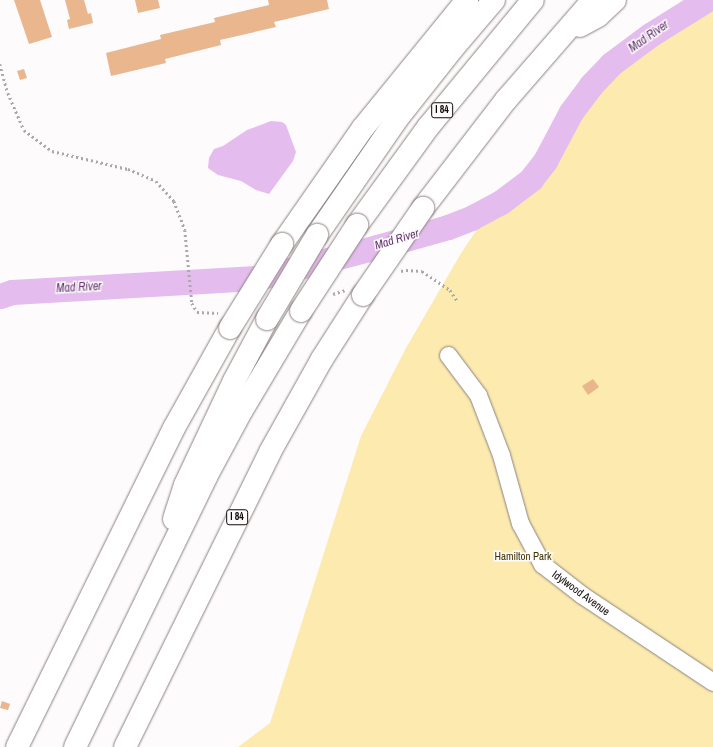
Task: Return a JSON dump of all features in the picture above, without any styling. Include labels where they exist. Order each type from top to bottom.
[{"type":"highway","points":[[17,747],[174,428],[230,328],[282,244],[331,171],[367,122],[467,0]]},
{"type":"highway","points":[[172,546],[175,517],[183,489],[234,381],[267,319],[317,235],[397,119],[453,48],[494,0]]},
{"type":"highway","name":"I 84","points":[[75,747],[172,546],[234,424],[301,311],[357,225],[388,181],[443,108],[534,0]]},
{"type":"highway","name":"I 84","points":[[125,747],[273,446],[322,359],[363,294],[423,208],[506,100],[593,0]]},
{"type":"highway","points":[[567,29],[592,20],[616,0]]},
{"type":"street","name":"Idylwood Avenue","points":[[448,355],[478,395],[501,455],[520,523],[542,564],[582,595],[713,682]]},
{"type":"path","points":[[0,64],[8,92],[24,130],[52,150],[128,169],[156,181],[174,200],[185,230],[192,303]]},
{"type":"green space","name":"Hamilton Park","points":[[701,0],[713,0],[713,747],[238,747],[270,723],[361,436],[406,348],[460,255],[506,185],[520,175],[600,67]]},
{"type":"shaded area","points":[[271,121],[282,122],[286,125],[296,152],[293,161],[269,194],[256,190],[241,181],[218,175],[208,168],[209,158],[214,149],[223,146],[247,130]]},
{"type":"building","points":[[14,0],[40,0],[52,37],[29,44]]},
{"type":"building","points":[[65,0],[84,0],[88,14],[91,13],[93,23],[69,29],[67,20],[70,19]]},
{"type":"building","points":[[135,0],[158,0],[160,8],[138,13]]},
{"type":"building","points":[[268,0],[327,0],[329,9],[274,22],[276,27],[220,40],[221,45],[165,59],[166,63],[111,76],[106,53],[161,39],[160,35],[215,22],[214,18],[269,5]]},
{"type":"building","points":[[24,69],[27,78],[20,80],[17,71]]},
{"type":"building","points":[[593,379],[599,387],[588,395],[582,386]]},
{"type":"building","points":[[2,701],[10,704],[8,710],[0,708]]},
{"type":"waterway","name":"Mad River","points":[[0,296],[12,292],[258,278],[377,247],[448,227],[471,218],[501,202],[531,179],[545,161],[571,112],[591,85],[611,64],[650,35],[706,0]]}]
